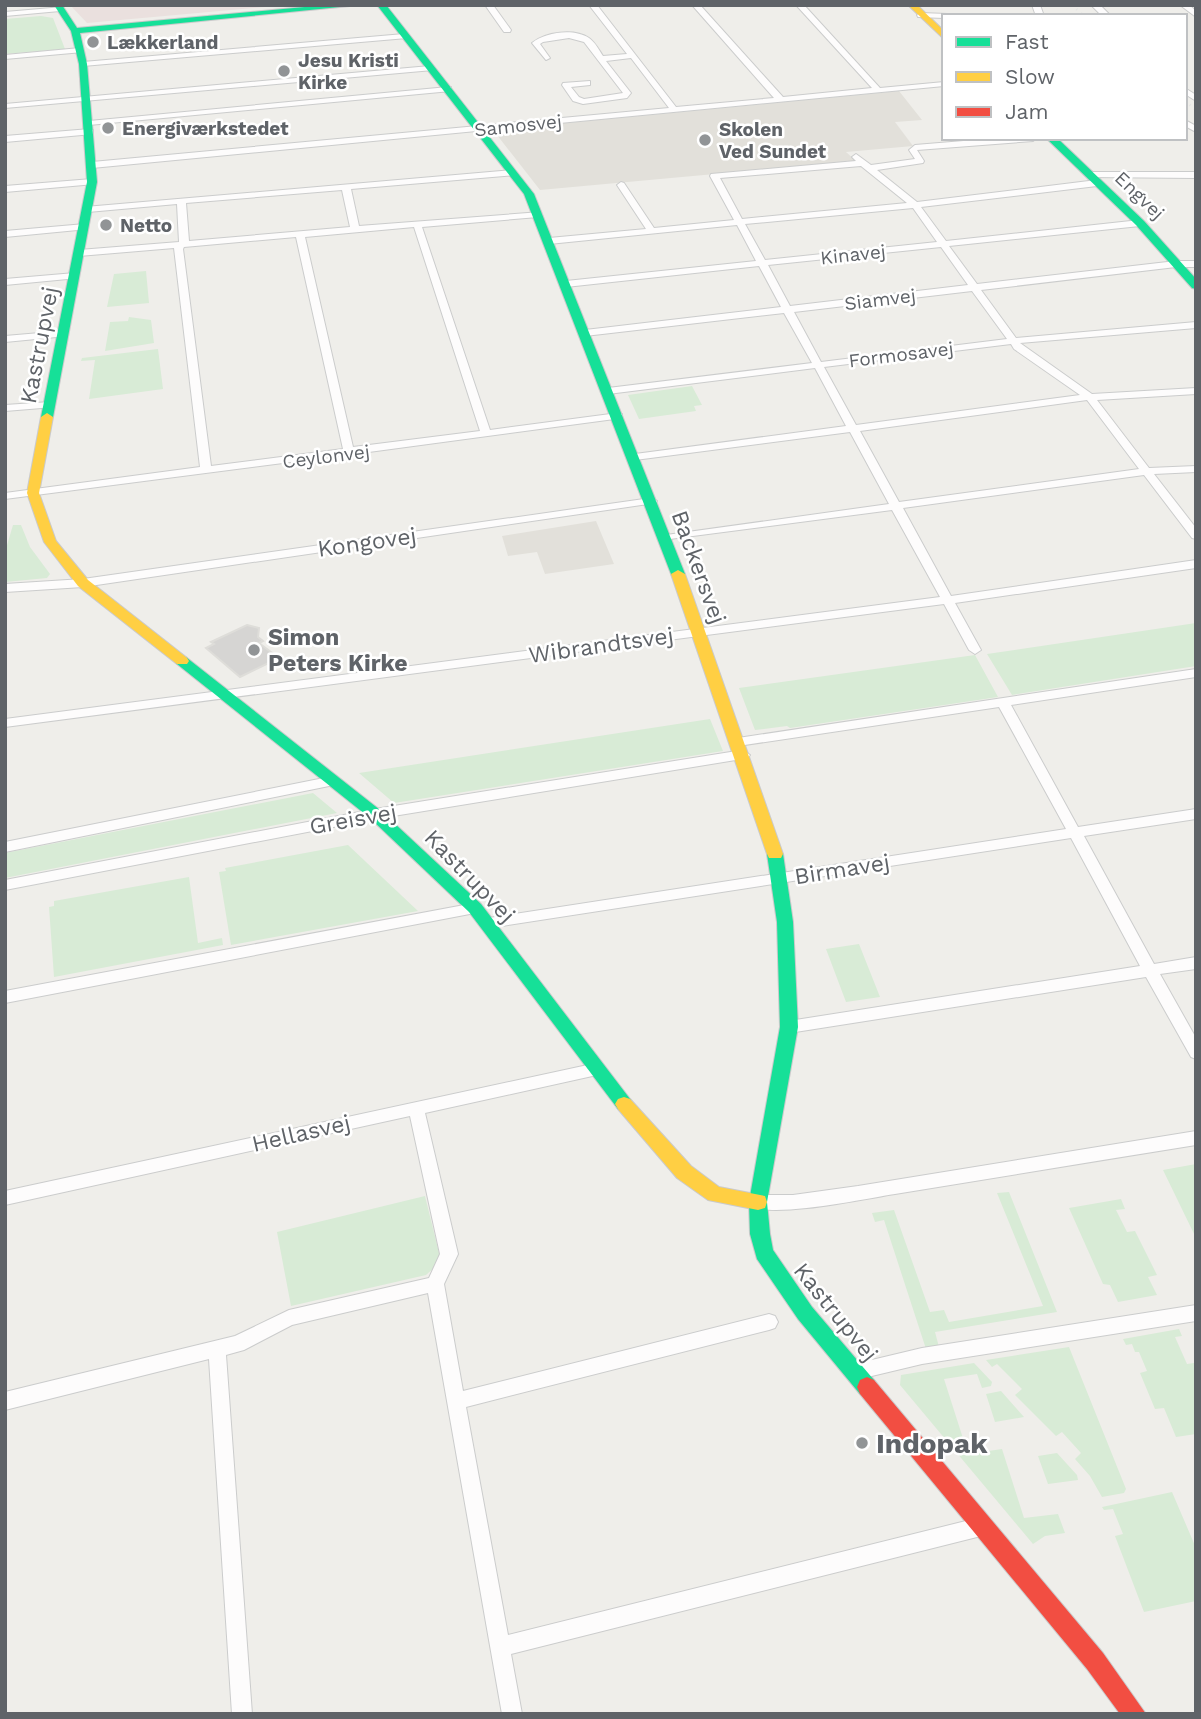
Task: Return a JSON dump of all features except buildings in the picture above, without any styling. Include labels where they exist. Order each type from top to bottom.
[{"type":"street","points":[[75,31],[356,5]]},
{"type":"street","name":"Backersvej","points":[[381,5],[529,194],[666,538],[712,677],[741,748],[781,878],[789,1027],[758,1202]]},
{"type":"street","points":[[489,5],[507,30]]},
{"type":"street","points":[[593,5],[673,108]]},
{"type":"street","points":[[696,5],[779,99]]},
{"type":"street","points":[[800,5],[878,90]]},
{"type":"street","points":[[1184,5],[1196,15]]},
{"type":"street","points":[[5,14],[59,7]]},
{"type":"street","name":"Kastrupvej","points":[[59,7],[75,31],[81,57],[87,99],[92,182],[33,492],[44,535],[60,560],[83,583],[375,814],[475,908],[489,923],[634,1118],[684,1172],[715,1194],[758,1202],[764,1253],[774,1270],[982,1527],[1095,1661],[1135,1714]]},
{"type":"street","points":[[917,10],[942,15]]},
{"type":"street","points":[[917,10],[942,34]]},
{"type":"street","points":[[546,58],[536,43],[541,39],[575,35],[586,39],[627,93],[621,98],[583,102],[576,99],[566,85],[587,83]]},
{"type":"street","points":[[5,57],[81,57],[404,36]]},
{"type":"street","points":[[601,60],[632,56]]},
{"type":"street","points":[[5,106],[430,68]]},
{"type":"street","name":"Samosvej","points":[[92,165],[942,84]]},
{"type":"street","points":[[5,139],[89,127],[448,89]]},
{"type":"street","points":[[975,650],[714,176],[920,161],[913,150],[915,148],[1009,140]]},
{"type":"street","name":"Engvej","points":[[1053,140],[1140,223],[1196,286]]},
{"type":"street","points":[[855,156],[915,205],[1012,341],[1090,397],[1196,537]]},
{"type":"street","points":[[88,209],[513,173]]},
{"type":"street","points":[[549,241],[915,205],[1093,179],[1196,175]]},
{"type":"street","points":[[5,189],[92,182]]},
{"type":"street","points":[[621,185],[651,230]]},
{"type":"street","points":[[346,187],[355,229]]},
{"type":"street","points":[[181,201],[184,241],[178,249],[206,471]]},
{"type":"street","points":[[79,253],[538,214]]},
{"type":"street","name":"Kinavej","points":[[566,284],[1140,223]]},
{"type":"street","points":[[417,224],[486,434]]},
{"type":"street","points":[[5,234],[85,227]]},
{"type":"street","points":[[300,235],[349,453]]},
{"type":"street","name":"Siamvej","points":[[585,333],[1176,264],[1196,264]]},
{"type":"street","points":[[5,282],[75,276]]},
{"type":"street","name":"Formosavej","points":[[608,391],[1012,341],[1196,325]]},
{"type":"street","points":[[5,339],[64,334]]},
{"type":"street","points":[[635,457],[1090,397],[1196,391]]},
{"type":"street","points":[[5,408],[51,405]]},
{"type":"street","name":"Ceylonvej","points":[[5,496],[618,416]]},
{"type":"street","points":[[666,538],[1146,471],[1196,469]]},
{"type":"street","name":"Kongovej","points":[[5,588],[83,583],[651,501]]},
{"type":"street","name":"Wibrandtsvej","points":[[5,723],[947,600],[1196,564]]},
{"type":"street","name":"Greisvej","points":[[5,885],[375,814],[1002,701],[1196,673]]},
{"type":"street","points":[[1002,701],[1196,1053]]},
{"type":"street","name":"Greisvej","points":[[5,847],[334,781]]},
{"type":"street","name":"Birmavej","points":[[489,923],[1196,814]]},
{"type":"street","points":[[5,998],[475,908]]},
{"type":"street","points":[[789,1027],[1196,963]]},
{"type":"street","name":"Hellasvej","points":[[5,1198],[597,1069]]},
{"type":"street","points":[[416,1107],[449,1254],[435,1284],[512,1714]]},
{"type":"street","points":[[758,1202],[793,1202],[858,1193],[1196,1138]]},
{"type":"street","points":[[5,1401],[239,1344],[289,1318],[435,1284]]},
{"type":"street","points":[[855,1371],[922,1356],[1196,1313]]},
{"type":"street","points":[[457,1401],[769,1322]]},
{"type":"street","points":[[217,1349],[242,1714]]},
{"type":"street","points":[[500,1647],[982,1527]]},
{"type":"shaded area","points":[[70,5],[288,5],[87,23]]},
{"type":"shaded area","name":"Skolen Ved Sundet","points":[[899,91],[922,120],[895,122],[913,146],[846,152],[856,161],[540,190],[497,135],[502,129]]},
{"type":"shaded area","points":[[596,521],[614,564],[545,574],[537,552],[508,556],[502,536]]},
{"type":"green space","points":[[41,16],[53,18],[65,49],[5,54],[5,19]]},
{"type":"green space","points":[[146,271],[149,303],[107,307],[114,274]]},
{"type":"green space","points":[[129,317],[151,320],[154,343],[105,351],[110,322],[128,321]]},
{"type":"green space","points":[[158,349],[163,389],[89,399],[95,360],[81,361],[82,358]]},
{"type":"green space","points":[[692,386],[702,405],[694,406],[696,411],[639,419],[628,395]]},
{"type":"green space","points":[[13,525],[21,525],[30,547],[50,574],[47,578],[5,582],[5,552]]},
{"type":"green space","points":[[1196,623],[1196,666],[1012,695],[987,654]]},
{"type":"green space","points":[[975,655],[998,697],[790,728],[787,726],[755,730],[739,688]]},
{"type":"green space","points":[[710,719],[723,751],[394,803],[359,773]]},
{"type":"green space","points":[[313,793],[337,813],[5,878],[5,853]]},
{"type":"green space","points":[[348,845],[418,911],[231,945],[219,872],[226,871],[225,868]]},
{"type":"green space","points":[[189,877],[198,943],[222,938],[223,945],[54,977],[49,907],[54,906],[54,901]]},
{"type":"green space","points":[[859,944],[880,997],[846,1002],[826,949]]},
{"type":"green space","points":[[1196,1164],[1196,1238],[1163,1170]]},
{"type":"green space","points":[[1009,1192],[1057,1312],[935,1332],[939,1347],[926,1349],[884,1220],[875,1222],[872,1213],[894,1210],[930,1312],[944,1310],[949,1322],[1043,1306],[997,1193]]},
{"type":"green space","points":[[425,1196],[440,1257],[436,1266],[426,1275],[291,1306],[277,1232]]},
{"type":"green space","points":[[1121,1199],[1125,1209],[1116,1210],[1127,1232],[1135,1231],[1157,1275],[1148,1277],[1157,1295],[1118,1302],[1110,1285],[1103,1284],[1069,1208]]},
{"type":"green space","points":[[1179,1329],[1182,1336],[1175,1337],[1187,1364],[1196,1365],[1196,1434],[1176,1437],[1164,1408],[1155,1409],[1140,1373],[1147,1371],[1139,1352],[1135,1352],[1132,1344],[1126,1345],[1123,1339]]},
{"type":"green space","points":[[1069,1347],[1126,1489],[1124,1493],[1102,1497],[1090,1476],[1075,1459],[1081,1453],[1062,1432],[1056,1436],[1015,1395],[1022,1389],[997,1364],[992,1367],[986,1360]]},
{"type":"green space","points":[[974,1363],[992,1382],[991,1386],[982,1388],[977,1374],[944,1379],[968,1454],[1002,1449],[1024,1518],[1058,1514],[1065,1533],[1045,1536],[1033,1544],[900,1385],[901,1375]]},
{"type":"green space","points":[[1001,1391],[1024,1417],[995,1422],[986,1394]]},
{"type":"green space","points":[[1057,1453],[1077,1475],[1078,1480],[1048,1484],[1038,1456]]},
{"type":"green space","points":[[1172,1492],[1196,1548],[1196,1601],[1144,1612],[1115,1536],[1123,1534],[1113,1509],[1104,1510],[1102,1507]]},
{"type":"railway","points":[[1072,5],[1082,14]]},
{"type":"railway","points":[[1187,103],[1196,110]]},
{"type":"traffic: fast","points":[[47,417],[92,182],[83,64],[75,31],[58,5]]},
{"type":"traffic: fast","points":[[75,31],[356,5]]},
{"type":"traffic: fast","points":[[381,5],[529,194],[678,574]]},
{"type":"traffic: fast","points":[[1053,140],[1140,223],[1196,286]]},
{"type":"traffic: fast","points":[[182,661],[375,814],[475,908],[624,1104]]},
{"type":"traffic: fast","points":[[775,854],[785,922],[789,1027],[758,1202],[760,1234],[764,1253],[805,1313],[867,1387]]},
{"type":"traffic: slow","points":[[912,5],[942,34]]},
{"type":"traffic: slow","points":[[47,417],[33,493],[50,542],[83,583],[182,661]]},
{"type":"traffic: slow","points":[[678,574],[775,854]]},
{"type":"traffic: slow","points":[[624,1104],[684,1172],[715,1194],[758,1202]]},
{"type":"traffic: jam","points":[[867,1387],[1095,1661],[1135,1714]]},
{"type":"place","name":"Lækkerland","points":[[93,42]]},
{"type":"place","name":"Jesu Kristi Kirke","points":[[284,71]]},
{"type":"place","name":"Energiværkstedet","points":[[108,128]]},
{"type":"place","name":"Skolen Ved Sundet","points":[[705,140]]},
{"type":"place","name":"Netto","points":[[106,225]]},
{"type":"place","name":"Simon Peters Kirke","points":[[254,650]]},
{"type":"place","name":"Indopak","points":[[862,1443]]}]
